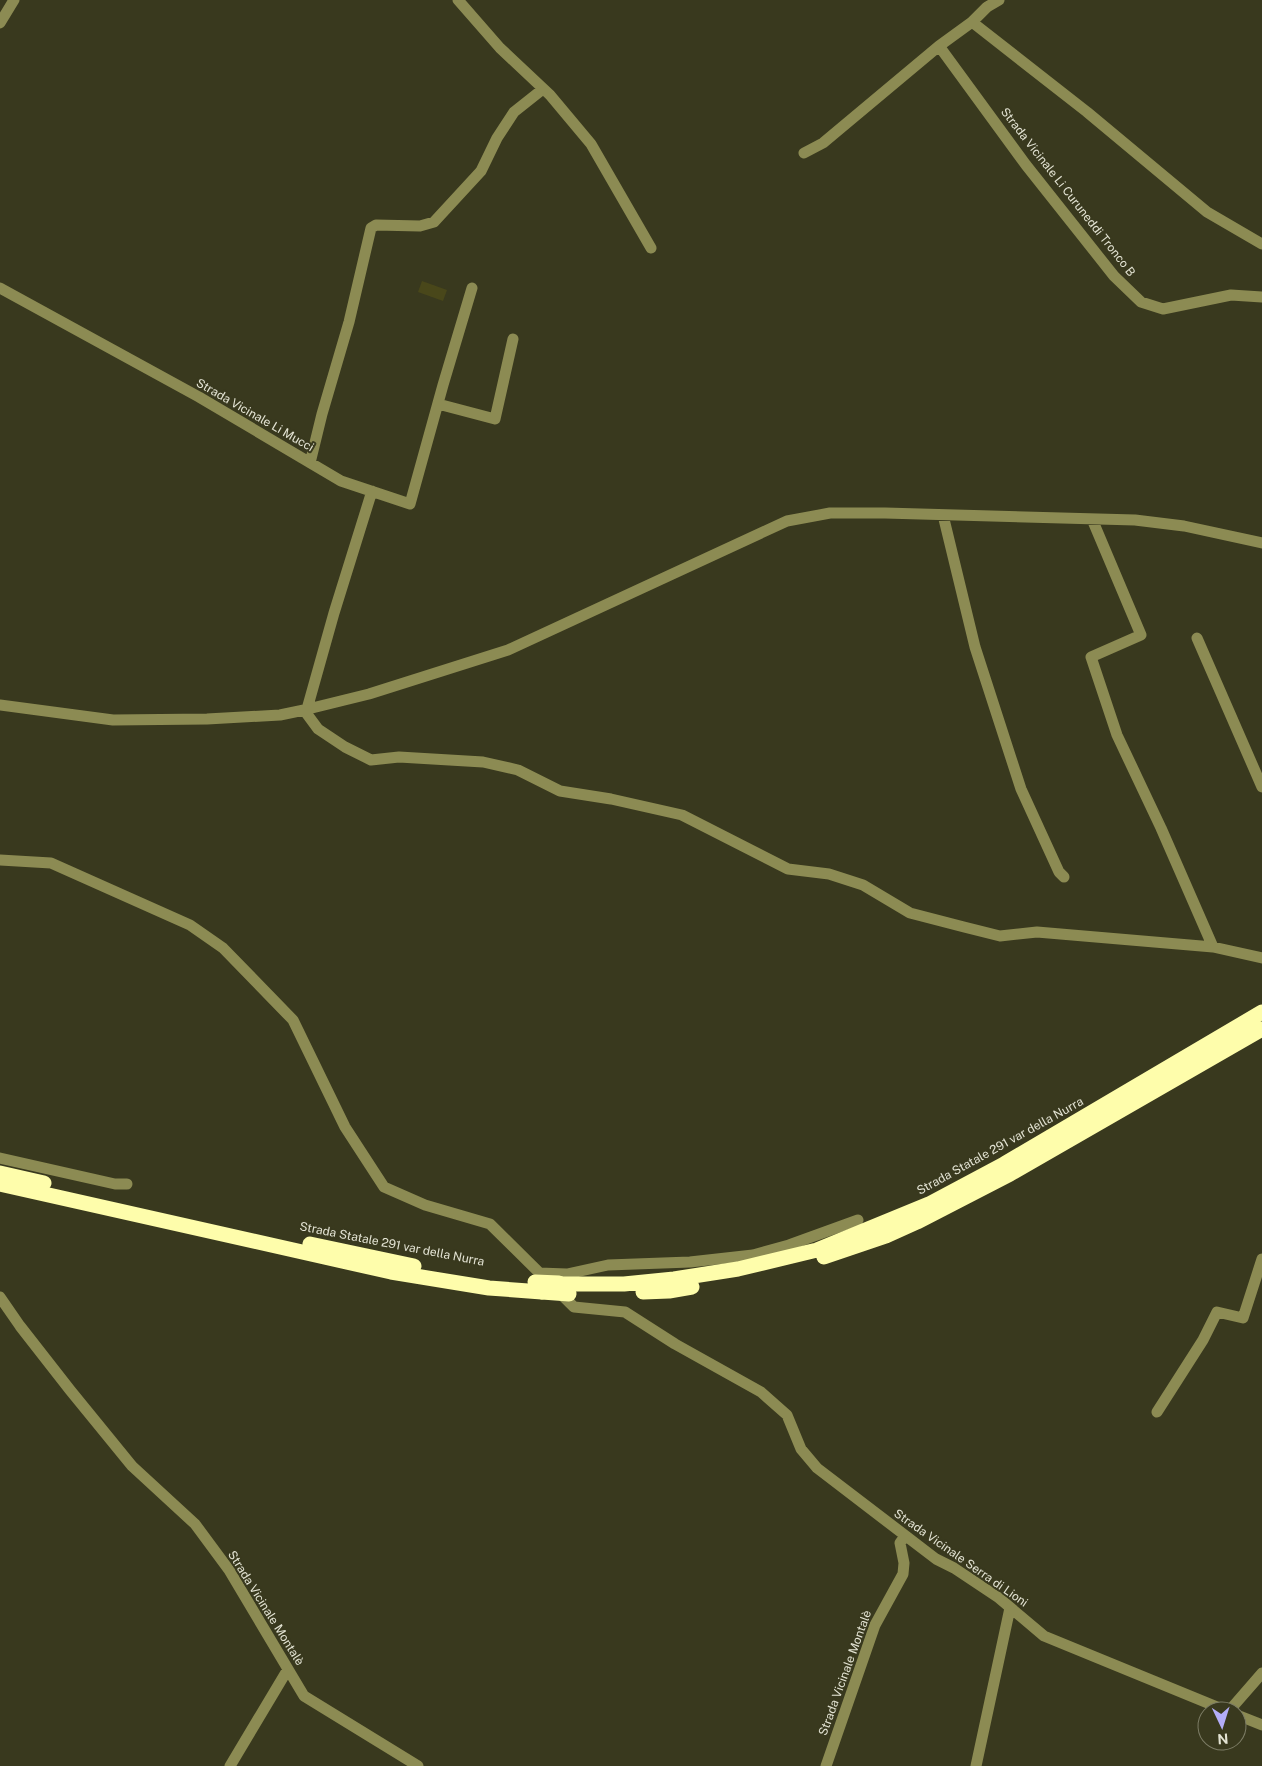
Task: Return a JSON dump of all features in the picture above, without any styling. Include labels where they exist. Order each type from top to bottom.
[{"type":"highway","name":"Strada Statale 291 var della Nurra","points":[[565,1288],[674,1279],[738,1269],[817,1250],[880,1226],[938,1200],[1004,1164],[1262,1012]]},
{"type":"highway","name":"Strada Statale 291 var della Nurra","points":[[0,1173],[367,1257],[482,1277],[539,1282],[565,1288],[670,1291],[742,1278],[811,1262],[886,1236],[1010,1174],[1262,1029]]},
{"type":"highway","name":"Strada Statale 291 var della Nurra","points":[[0,1184],[391,1272],[489,1288],[539,1282]]},
{"type":"street","points":[[0,23],[14,0]]},
{"type":"street","points":[[458,0],[500,48],[542,89],[591,144],[651,248]]},
{"type":"street","points":[[804,154],[823,143],[939,46],[972,22],[985,4],[999,0]]},
{"type":"street","points":[[972,22],[1087,112],[1207,212],[1262,244]]},
{"type":"street","name":"Strada Vicinale Li Curuneddi Tronco B","points":[[939,46],[1031,172],[1114,276],[1141,302],[1163,309],[1230,295],[1262,297]]},
{"type":"street","points":[[310,463],[349,322],[371,228],[376,225],[420,226],[434,222],[481,171],[497,138],[514,112],[542,89]]},
{"type":"street","name":"Strada Vicinale Li Mucci","points":[[0,288],[199,397],[342,481],[410,504],[472,288]]},
{"type":"street","points":[[438,404],[495,419],[513,339]]},
{"type":"street","points":[[305,710],[372,491]]},
{"type":"street","points":[[0,705],[113,720],[207,719],[280,715],[305,710],[369,694],[508,650],[787,520],[830,513],[1135,520],[1184,526],[1262,543]]},
{"type":"street","points":[[943,515],[975,647],[1021,789],[1059,872],[1064,877]]},
{"type":"street","points":[[1092,519],[1141,635],[1091,657],[1117,735],[1161,828],[1213,947]]},
{"type":"street","points":[[1197,638],[1262,787]]},
{"type":"street","points":[[305,710],[318,729],[345,747],[371,760],[399,758],[483,762],[518,770],[560,791],[612,799],[682,815],[788,869],[829,874],[863,885],[910,913],[955,925],[1000,936],[1037,932],[1213,947],[1262,958]]},
{"type":"street","name":"Strada Vicinale Serra di Lioni","points":[[0,860],[51,864],[190,925],[223,948],[293,1020],[345,1127],[384,1187],[417,1202],[490,1224],[539,1282],[574,1307],[625,1312],[675,1344],[761,1392],[787,1415],[801,1449],[817,1468],[936,1559],[954,1568],[1010,1608],[1044,1636],[1203,1701]]},
{"type":"street","points":[[0,1158],[115,1184],[127,1184]]},
{"type":"street","points":[[539,1282],[608,1265],[690,1262],[753,1254],[789,1245],[858,1220]]},
{"type":"street","points":[[1157,1412],[1203,1340],[1217,1312],[1243,1318],[1262,1259]]},
{"type":"street","name":"Strada Vicinale Montalè","points":[[0,1297],[24,1332],[132,1466],[195,1524],[229,1570],[304,1696],[418,1766]]},
{"type":"street","name":"Strada Vicinale Montalè","points":[[826,1766],[875,1625],[903,1574],[904,1563],[900,1543],[905,1536]]},
{"type":"street","points":[[976,1766],[1010,1608]]},
{"type":"street","points":[[230,1766],[288,1669]]},
{"type":"street","points":[[1237,1701],[1262,1673]]},
{"type":"street","points":[[1247,1719],[1262,1725]]},
{"type":"shaded area","points":[[422,281],[447,290],[443,301],[418,292]]}]
